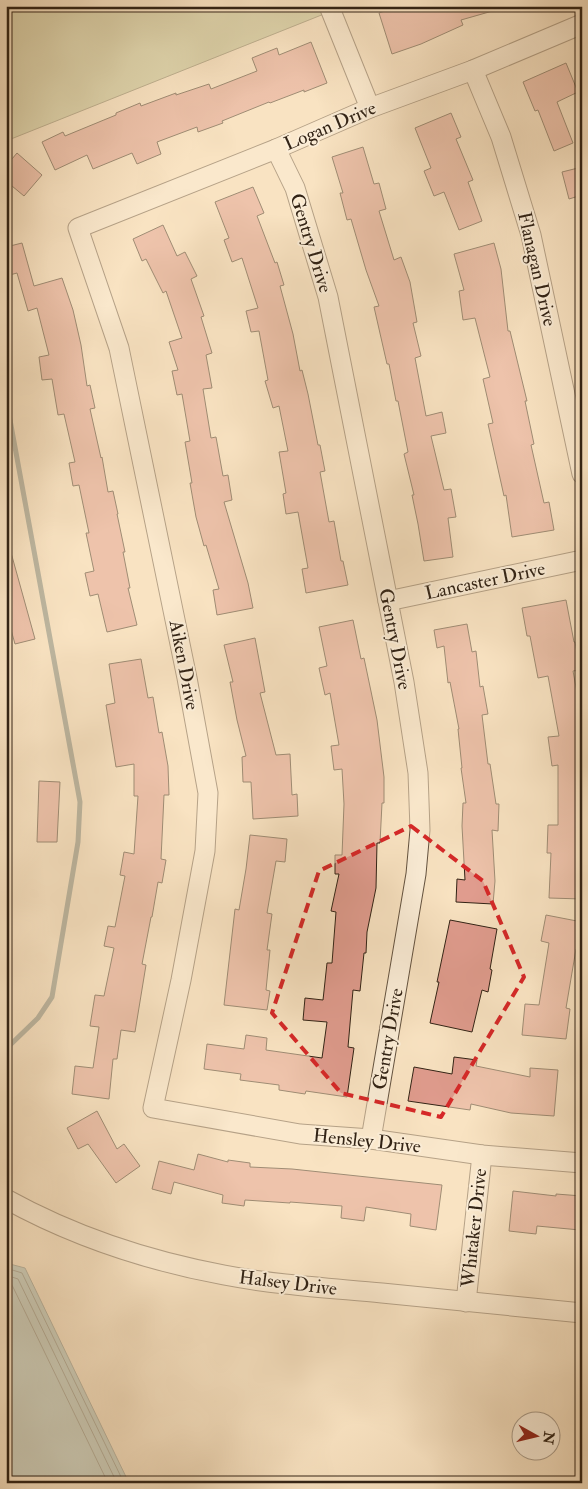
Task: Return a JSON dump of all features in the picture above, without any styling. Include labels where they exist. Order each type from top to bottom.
[{"type":"street","points":[[329,6],[370,108]]},
{"type":"street","name":"Logan Drive","points":[[78,228],[276,149],[370,108],[473,70],[582,24]]},
{"type":"street","name":"Flanagan Drive","points":[[473,70],[501,137],[531,235],[582,474]]},
{"type":"street","name":"Gentry Drive","points":[[276,149],[295,188],[328,297],[404,682],[418,773],[420,830],[416,874],[371,1139]]},
{"type":"street","name":"Aiken Drive","points":[[78,228],[119,348],[187,678],[208,793],[205,851],[181,980],[153,1108]]},
{"type":"street","name":"Lancaster Drive","points":[[388,601],[582,560]]},
{"type":"street","name":"Hensley Drive","points":[[153,1108],[300,1134],[371,1139],[482,1155],[581,1158]]},
{"type":"street","name":"Whitaker Drive","points":[[466,1302],[482,1155]]},
{"type":"street","name":"Halsey Drive","points":[[6,1199],[43,1218],[102,1242],[131,1252],[225,1276],[286,1284],[582,1313]]},
{"type":"highlighted area","points":[[411,826],[483,881],[524,977],[441,1117],[341,1093],[272,1013],[319,871]]},
{"type":"green space","points":[[6,6],[344,6],[6,141]]},
{"type":"water","points":[[6,1263],[25,1268],[129,1483],[6,1483]]},
{"type":"building","points":[[399,6],[495,6],[496,10],[461,20],[463,25],[421,44],[392,54],[379,13]]},
{"type":"building","points":[[311,42],[327,83],[269,102],[198,132],[197,127],[157,142],[161,154],[137,164],[132,153],[93,169],[87,155],[55,170],[42,142],[63,132],[65,136],[140,103],[141,106],[176,93],[176,95],[209,84],[211,89],[257,71],[252,58],[277,48],[279,55]]},
{"type":"building","points":[[566,63],[578,92],[557,102],[573,143],[554,151],[538,110],[535,111],[523,82]]},
{"type":"building","points":[[451,113],[461,137],[456,139],[473,180],[468,182],[482,221],[459,230],[444,192],[434,196],[424,171],[431,168],[415,128]]},
{"type":"building","points":[[363,147],[374,184],[379,183],[386,209],[379,211],[394,260],[401,257],[410,282],[417,322],[413,323],[421,356],[415,358],[426,416],[442,412],[446,433],[431,436],[444,490],[451,489],[456,517],[448,518],[453,557],[424,561],[412,495],[414,495],[404,454],[408,452],[398,401],[396,401],[389,364],[387,364],[374,307],[379,306],[351,219],[347,220],[340,193],[343,193],[332,157]]},
{"type":"building","points":[[17,153],[42,175],[24,196],[6,181],[6,166]]},
{"type":"building","points":[[582,167],[582,195],[569,199],[562,172]]},
{"type":"building","points":[[253,187],[264,213],[257,216],[275,263],[277,262],[284,285],[280,286],[293,334],[300,371],[302,370],[308,394],[325,471],[320,472],[329,522],[334,521],[341,561],[343,561],[348,585],[306,593],[302,569],[308,568],[298,512],[286,514],[283,494],[286,493],[279,452],[288,451],[279,406],[273,408],[265,381],[268,380],[259,331],[251,332],[246,311],[258,308],[242,258],[232,262],[224,240],[229,238],[215,202]]},
{"type":"building","points":[[163,225],[177,256],[185,252],[197,276],[191,279],[204,316],[201,317],[212,353],[206,355],[212,388],[203,389],[211,438],[216,437],[223,476],[228,475],[232,500],[224,502],[248,583],[253,608],[217,615],[213,590],[219,589],[196,517],[185,442],[190,441],[182,394],[177,395],[172,371],[178,370],[169,342],[182,338],[166,291],[163,293],[146,259],[142,261],[133,239]]},
{"type":"building","points":[[22,243],[34,286],[62,278],[73,310],[81,345],[87,386],[90,385],[95,408],[90,409],[102,457],[108,492],[113,491],[118,514],[130,588],[128,588],[137,625],[107,632],[98,594],[90,596],[85,573],[94,571],[86,533],[89,533],[79,485],[73,486],[69,463],[75,462],[64,414],[58,415],[52,379],[42,380],[39,357],[49,355],[37,308],[28,311],[17,273],[6,276],[6,247]]},
{"type":"building","points":[[494,243],[501,269],[508,331],[510,331],[527,401],[525,401],[534,444],[531,445],[544,503],[549,502],[554,530],[512,537],[506,495],[504,496],[488,424],[493,423],[483,379],[490,377],[475,318],[463,320],[459,291],[464,290],[454,254]]},
{"type":"building","points":[[10,549],[35,639],[15,644],[6,612],[6,550]]},
{"type":"building","points":[[566,600],[580,670],[573,671],[582,720],[582,899],[549,898],[551,853],[547,853],[548,825],[558,825],[558,765],[552,766],[548,737],[559,736],[548,676],[538,678],[530,636],[527,636],[522,608]]},
{"type":"building","points":[[353,620],[361,659],[364,658],[377,720],[384,777],[384,803],[382,803],[380,843],[377,843],[376,888],[367,932],[360,991],[353,990],[348,1047],[354,1048],[347,1097],[306,1091],[305,1094],[279,1090],[279,1085],[240,1080],[241,1074],[204,1069],[207,1044],[244,1049],[246,1035],[267,1038],[266,1050],[322,1058],[327,1022],[303,1020],[305,998],[323,1000],[327,963],[332,963],[336,912],[331,911],[339,874],[335,874],[335,855],[342,855],[344,804],[342,769],[334,770],[331,746],[339,745],[330,693],[325,695],[319,668],[327,666],[319,627]]},
{"type":"building","points":[[467,624],[472,652],[476,651],[480,687],[483,686],[488,714],[482,715],[488,764],[490,764],[496,804],[499,804],[498,831],[492,830],[495,881],[493,904],[456,902],[457,879],[465,880],[462,826],[463,803],[466,803],[461,768],[459,729],[450,682],[448,683],[444,646],[437,648],[434,630]]},
{"type":"building","points":[[255,638],[265,692],[260,693],[276,755],[290,754],[292,795],[297,794],[298,816],[253,819],[251,782],[243,782],[242,757],[246,756],[237,720],[230,682],[233,682],[224,645]]},
{"type":"building","points":[[141,659],[148,698],[153,697],[159,733],[162,732],[168,766],[169,795],[164,795],[161,859],[166,860],[162,883],[158,882],[142,964],[146,965],[135,1032],[121,1030],[117,1059],[113,1059],[109,1099],[72,1094],[75,1066],[93,1068],[99,1027],[90,1026],[95,995],[104,996],[114,948],[104,946],[108,926],[115,927],[125,876],[120,875],[124,852],[134,854],[138,796],[134,796],[134,764],[116,767],[106,705],[115,703],[109,664]]},
{"type":"building","points":[[39,781],[60,782],[57,842],[37,842]]},
{"type":"building","points":[[250,835],[287,839],[285,862],[276,861],[267,913],[272,914],[267,950],[270,950],[266,990],[270,991],[267,1010],[224,1005],[235,909],[239,910]]},
{"type":"building","points":[[546,915],[582,922],[582,950],[576,949],[566,1008],[570,1009],[566,1039],[522,1035],[525,1004],[539,1005],[549,943],[541,941]]},
{"type":"building","points":[[450,920],[497,929],[488,992],[482,990],[472,1032],[430,1023]]},
{"type":"building","points":[[454,1057],[477,1060],[476,1066],[530,1077],[530,1068],[558,1070],[554,1116],[511,1113],[471,1104],[470,1110],[408,1101],[414,1067],[452,1074]]},
{"type":"building","points":[[97,1111],[117,1149],[124,1144],[140,1166],[116,1183],[88,1144],[78,1149],[67,1128]]},
{"type":"building","points":[[198,1154],[228,1162],[228,1160],[250,1163],[250,1167],[292,1169],[442,1185],[436,1230],[410,1226],[411,1214],[366,1207],[364,1221],[341,1218],[342,1206],[245,1200],[244,1206],[222,1203],[223,1195],[174,1182],[171,1194],[152,1189],[159,1161],[194,1170]]},
{"type":"building","points":[[513,1191],[556,1196],[556,1194],[582,1196],[580,1230],[537,1226],[536,1234],[509,1231]]},
{"type":"waterway","points":[[6,398],[80,802],[78,842],[52,997],[38,1018],[6,1049]]}]
